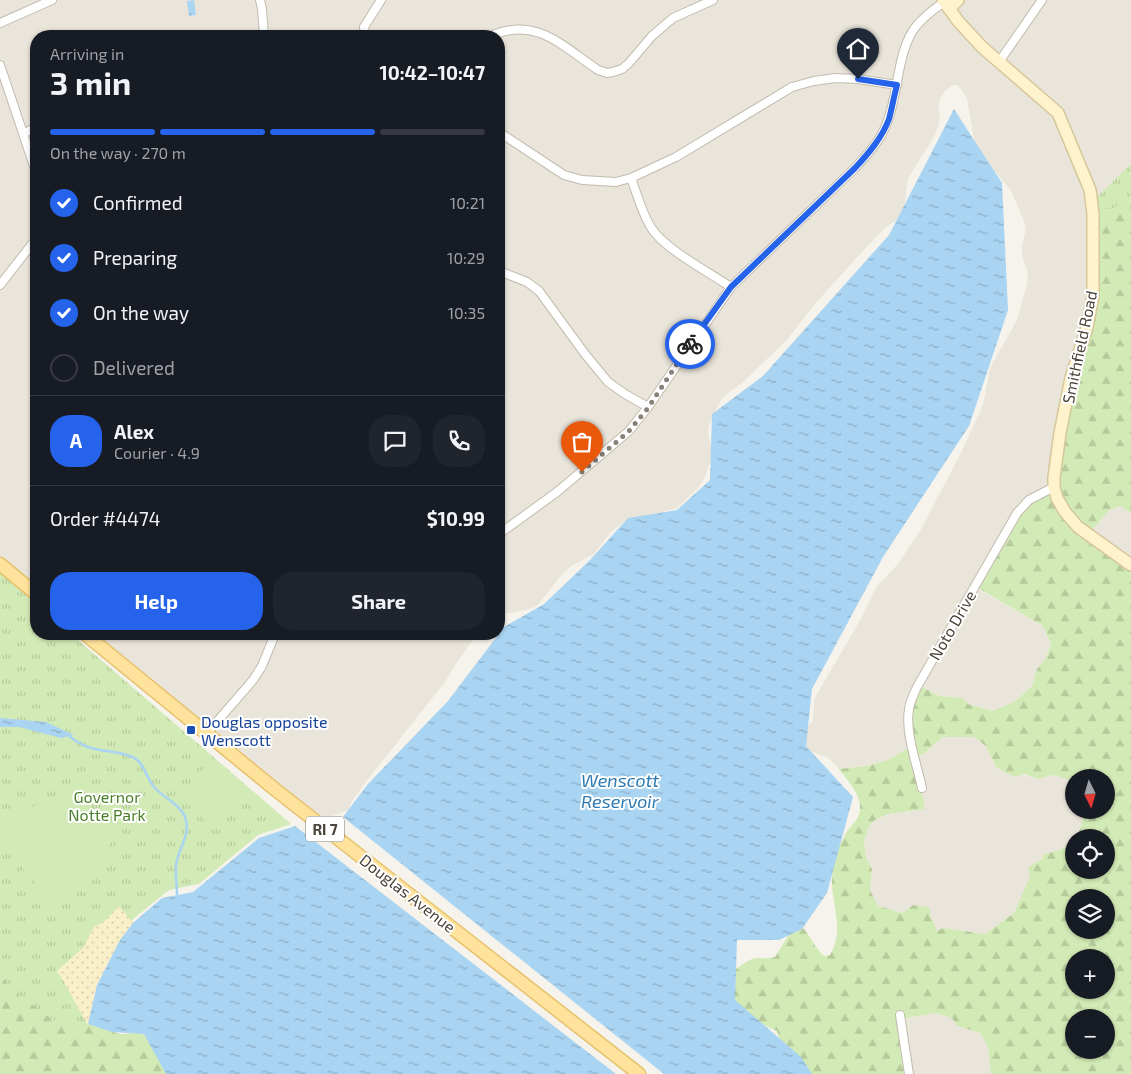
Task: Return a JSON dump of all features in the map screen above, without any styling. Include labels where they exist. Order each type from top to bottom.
[{"type":"main road","points":[[0,564],[30,589]]},
{"type":"main road","name":"Douglas Avenue","points":[[92,640],[277,792],[639,1074]]},
{"type":"street","points":[[0,23],[52,0]]},
{"type":"street","points":[[260,0],[264,30]]},
{"type":"street","points":[[364,30],[364,27],[381,0]]},
{"type":"street","points":[[505,31],[530,29],[542,32],[598,70],[607,73],[613,72],[629,63],[652,36],[673,18],[713,0]]},
{"type":"street","points":[[505,530],[557,492],[629,431],[648,408],[731,287],[870,152],[888,120],[910,37],[923,19],[945,4],[958,0]]},
{"type":"street","points":[[999,62],[1042,0]]},
{"type":"street","name":"Smithfield Road","points":[[945,4],[982,46],[1058,113],[1090,190],[1093,214],[1093,296],[1087,327],[1071,378],[1055,469],[1054,487],[1061,505],[1078,527],[1131,565]]},
{"type":"street","points":[[0,65],[30,154]]},
{"type":"street","points":[[505,136],[564,175],[582,180],[616,182],[631,178],[676,157],[792,87],[836,78],[858,79],[897,85]]},
{"type":"street","points":[[23,134],[30,130]]},
{"type":"street","points":[[631,178],[649,223],[660,239],[731,287]]},
{"type":"street","points":[[0,286],[30,247]]},
{"type":"street","points":[[505,273],[527,282],[539,291],[608,382],[648,408]]},
{"type":"street","name":"Noto Drive","points":[[922,788],[909,720],[909,710],[914,693],[1017,513],[1029,500],[1054,487]]},
{"type":"street","points":[[207,733],[253,680],[262,666],[273,640]]},
{"type":"street","points":[[900,1015],[909,1074]]},
{"type":"shaded area","points":[[0,0],[1131,0],[1131,198],[1093,289],[1054,483],[976,588],[1043,626],[1051,644],[1045,659],[1037,669],[1032,686],[1014,702],[993,711],[968,704],[962,698],[940,696],[920,686],[910,747],[888,760],[866,766],[839,769],[830,759],[801,747],[799,733],[813,721],[814,700],[817,694],[862,617],[877,586],[897,565],[920,531],[961,453],[983,405],[990,368],[1017,320],[1027,284],[1028,273],[1022,256],[1026,229],[1024,221],[1011,191],[979,152],[974,140],[967,98],[958,85],[953,85],[945,91],[940,99],[938,127],[908,178],[904,210],[900,218],[885,228],[862,252],[814,305],[787,340],[721,400],[709,424],[711,460],[704,479],[698,488],[677,508],[627,520],[611,532],[594,554],[571,566],[563,573],[538,605],[530,609],[505,614],[505,30],[30,30],[30,586],[0,561]]},
{"type":"shaded area","points":[[1120,506],[1131,513],[1131,564],[1090,533],[1109,510]]},
{"type":"shaded area","points":[[96,640],[473,640],[445,682],[368,779],[352,801],[349,810],[326,818],[322,822]]},
{"type":"shaded area","points":[[942,737],[974,737],[986,746],[996,767],[1038,779],[1053,775],[1065,778],[1065,819],[1083,819],[1080,829],[1065,829],[1065,847],[1044,854],[1042,859],[1029,867],[1031,877],[1014,913],[985,934],[943,928],[937,932],[931,917],[912,907],[903,913],[878,906],[870,890],[872,869],[866,858],[864,842],[869,826],[875,820],[888,814],[925,809],[916,758],[926,752]]},
{"type":"shaded area","points":[[935,1013],[952,1018],[957,1026],[980,1033],[988,1047],[991,1074],[912,1074],[902,1019]]},
{"type":"green space","points":[[1131,164],[1131,277],[1098,285],[1096,198]]},
{"type":"green space","points":[[1131,198],[1131,513],[1120,506],[1109,510],[1090,533],[1131,564],[1131,1074],[991,1074],[988,1047],[980,1033],[957,1026],[952,1018],[935,1013],[902,1019],[911,1058],[912,1074],[798,1074],[780,1043],[777,1031],[750,1017],[738,1007],[733,994],[735,970],[745,962],[757,958],[775,957],[790,933],[802,927],[824,956],[830,955],[837,934],[832,890],[834,864],[841,843],[860,813],[860,803],[856,793],[839,769],[866,766],[888,760],[910,747],[911,708],[920,686],[940,696],[963,698],[968,704],[993,711],[1014,702],[1032,686],[1037,669],[1045,659],[1051,644],[1043,626],[976,587],[1025,501],[1039,491],[1053,485],[1086,331],[1093,210],[1113,208]],"holes":[[[942,737],[974,737],[986,746],[996,767],[1014,777],[1025,774],[1038,779],[1053,775],[1065,778],[1065,769],[1115,769],[1115,819],[1083,819],[1080,829],[1115,829],[1115,879],[1065,879],[1065,847],[1044,854],[1042,859],[1028,867],[1030,877],[1014,913],[985,934],[943,928],[937,931],[929,907],[913,905],[903,913],[878,906],[870,890],[872,869],[866,858],[864,842],[869,826],[875,820],[888,814],[925,809],[916,758],[926,752]]]},
{"type":"green space","name":"Governor Notte Park","points":[[0,573],[30,599],[30,640],[78,640],[291,824],[258,835],[199,884],[169,890],[133,919],[93,985],[85,1027],[23,1074],[0,1070]]},
{"type":"green space","points":[[210,763],[246,799],[214,830],[179,794]]},
{"type":"green space","points":[[39,803],[82,805],[120,831],[69,898],[54,900],[48,898],[26,873],[0,831],[0,825]]},
{"type":"green space","points":[[0,973],[10,988],[25,1002],[60,1022],[77,1025],[92,1019],[105,1025],[113,1032],[125,1034],[141,1033],[148,1038],[167,1074],[0,1074]]},
{"type":"sand","points":[[119,906],[133,923],[120,940],[97,985],[88,1024],[57,971],[83,948],[94,927],[105,921]]},
{"type":"water","points":[[194,0],[196,15],[189,16],[187,1]]},
{"type":"water","name":"Wenscott Reservoir","points":[[954,109],[1002,183],[1008,310],[969,426],[883,557],[812,689],[806,746],[853,797],[827,893],[802,929],[779,940],[737,940],[735,1000],[801,1057],[812,1074],[664,1074],[343,817],[368,784],[448,701],[494,640],[505,640],[505,626],[544,604],[590,560],[628,518],[677,510],[710,480],[712,414],[763,376],[889,235]]},
{"type":"water","points":[[0,718],[46,722],[74,735],[61,738],[19,727],[0,727]]},
{"type":"water","points":[[295,826],[616,1074],[166,1074],[144,1034],[112,1032],[88,1024],[97,985],[120,940],[133,923],[162,898],[193,892],[259,838]]},
{"type":"waterway","points":[[69,736],[84,746],[135,758],[142,765],[155,788],[183,813],[186,819],[187,831],[176,864],[177,894]]},
{"type":"way so far","points":[[582,472],[629,431],[648,408],[690,344]]},
{"type":"place","name":"Douglas opposite Wenscott","points":[[191,730]]},
{"type":"route","points":[[690,344],[731,287],[870,152],[888,120],[897,85],[858,79]]}]
